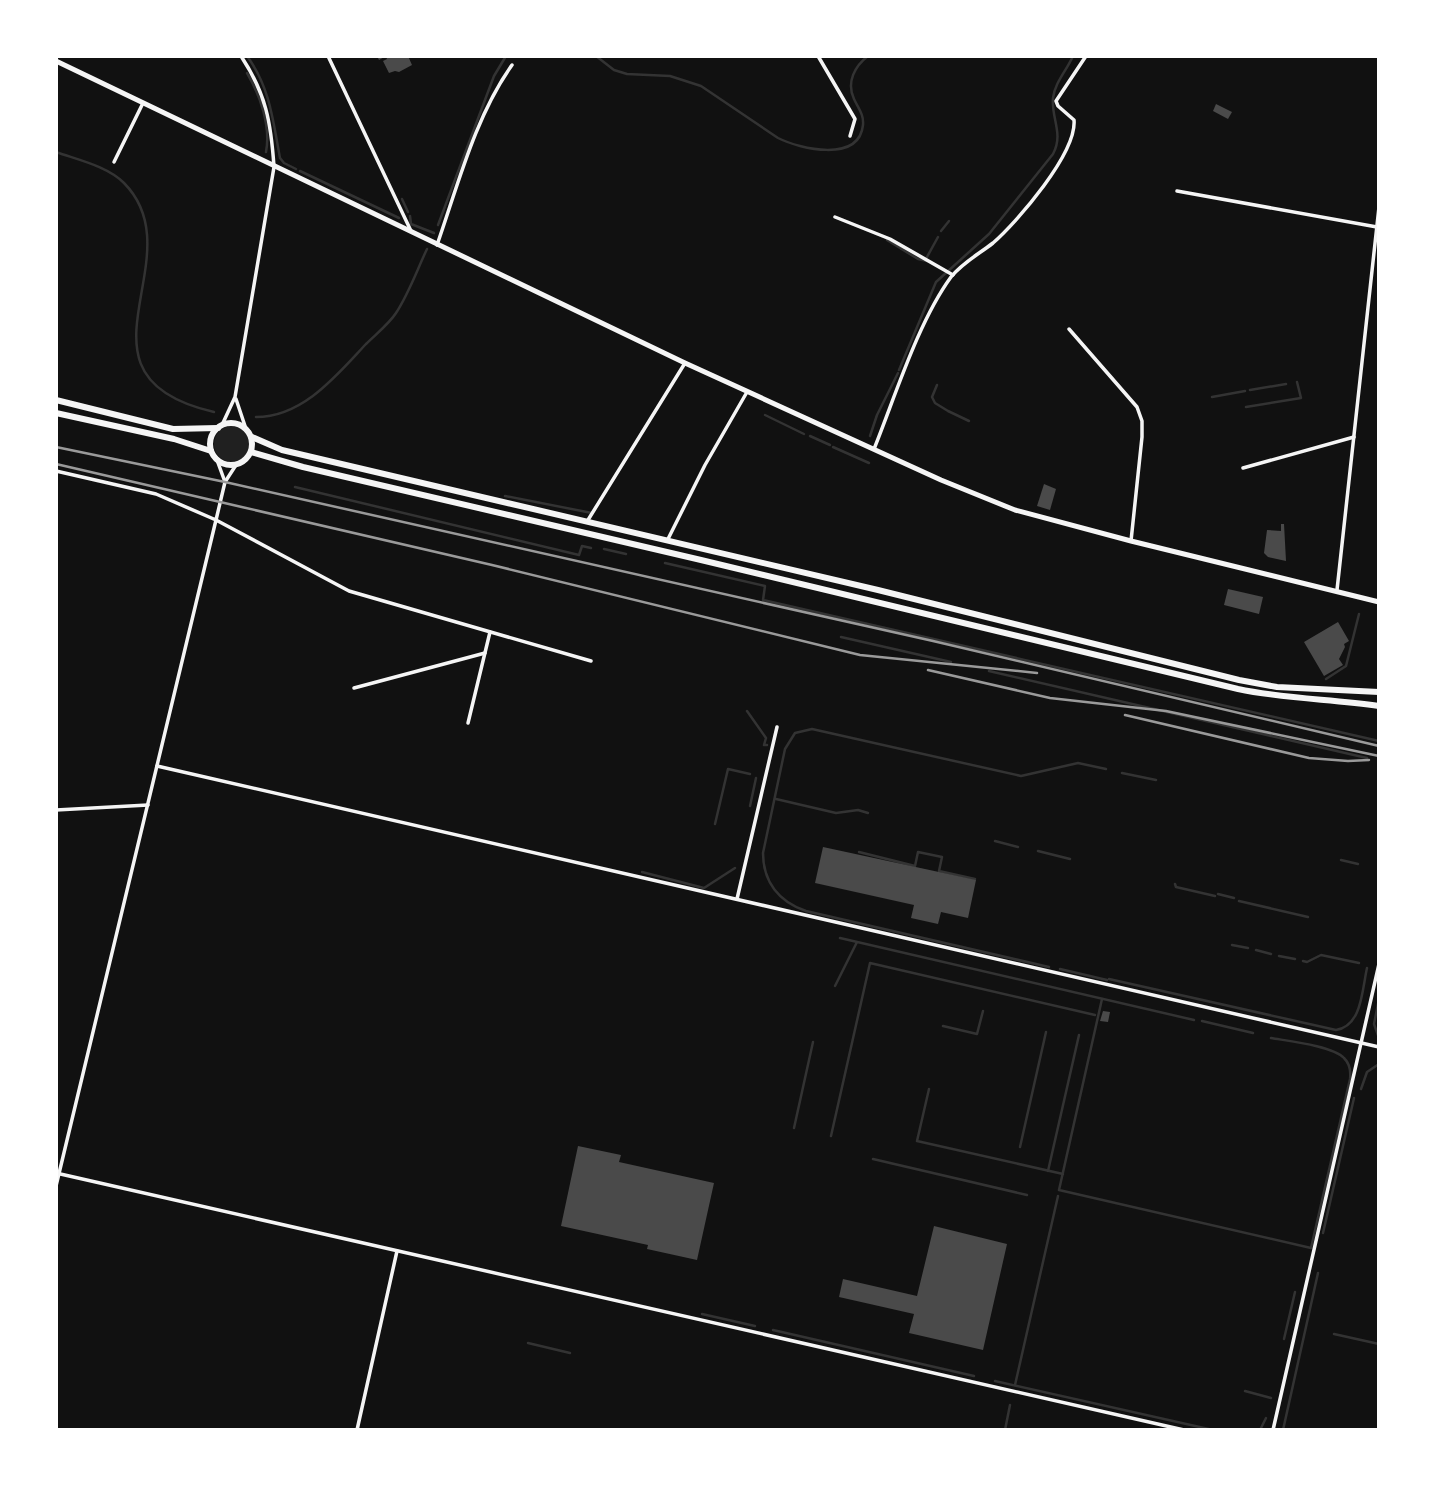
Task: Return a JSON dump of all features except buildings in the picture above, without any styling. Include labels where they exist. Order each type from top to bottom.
[{"type":"highway","points":[[56,400],[173,429],[237,424],[246,429],[252,437],[282,450],[1239,680],[1277,687],[1379,692]]},
{"type":"highway","points":[[56,413],[174,439],[211,451]]},
{"type":"highway","points":[[220,426],[210,441],[211,451],[217,460],[226,465],[236,465],[245,460],[251,452],[252,437]]},
{"type":"highway","points":[[251,452],[303,467],[1238,689],[1276,697],[1346,701],[1379,706]]},
{"type":"highway","points":[[701,560],[704,550]]},
{"type":"main road","points":[[56,61],[685,363],[1015,510],[1379,602]]},
{"type":"street","points":[[220,426],[236,397],[274,167],[267,106],[241,56]]},
{"type":"street","points":[[328,56],[412,233]]},
{"type":"street","points":[[818,56],[855,119],[850,136]]},
{"type":"street","points":[[874,449],[916,345],[953,275],[1001,236],[1064,157],[1072,139],[1074,120],[1056,101],[1086,56]]},
{"type":"street","points":[[437,245],[485,110],[496,86],[512,65]]},
{"type":"street","points":[[114,162],[143,103]]},
{"type":"street","points":[[1177,191],[1378,227]]},
{"type":"street","points":[[1337,593],[1379,207]]},
{"type":"street","points":[[835,217],[890,239],[953,275]]},
{"type":"street","points":[[1069,330],[1137,407],[1142,421],[1131,541]]},
{"type":"street","points":[[587,522],[685,363]]},
{"type":"street","points":[[667,541],[705,465],[747,391]]},
{"type":"street","points":[[236,397],[246,429]]},
{"type":"street","points":[[1242,468],[1354,437]]},
{"type":"street","points":[[217,460],[225,482]]},
{"type":"street","points":[[56,1186],[225,482],[236,465]]},
{"type":"street","points":[[56,471],[156,494],[216,520],[349,591],[591,661]]},
{"type":"street","points":[[468,723],[490,632]]},
{"type":"street","points":[[354,688],[485,653]]},
{"type":"street","points":[[737,899],[777,727]]},
{"type":"street","points":[[157,766],[1379,1047]]},
{"type":"street","points":[[56,810],[148,805]]},
{"type":"street","points":[[1273,1430],[1379,964]]},
{"type":"street","points":[[57,1173],[1184,1430]]},
{"type":"street","points":[[357,1430],[397,1251]]},
{"type":"shaded area","points":[[232,426],[244,432],[250,444],[244,456],[232,462],[220,456],[214,444],[220,432]]},
{"type":"waterway","points":[[247,56],[266,92],[280,158],[296,169]]},
{"type":"waterway","points":[[438,225],[494,76],[506,56]]},
{"type":"waterway","points":[[596,56],[614,70],[627,74],[670,76],[701,86],[778,138],[800,146],[827,150],[851,145],[859,137],[863,121],[852,93],[851,81],[859,65],[868,56]]},
{"type":"waterway","points":[[899,370],[936,282],[989,234],[1053,154],[1057,140],[1054,92],[1073,56]]},
{"type":"waterway","points":[[247,73],[263,111],[267,132],[266,152]]},
{"type":"waterway","points":[[56,152],[92,164],[117,177],[124,183],[143,213],[147,245],[136,343],[145,372],[168,395],[214,412]]},
{"type":"waterway","points":[[300,171],[399,218]]},
{"type":"waterway","points":[[402,199],[408,212]]},
{"type":"waterway","points":[[410,216],[411,224],[434,233]]},
{"type":"waterway","points":[[941,231],[949,221]]},
{"type":"waterway","points":[[927,257],[938,237]]},
{"type":"waterway","points":[[887,240],[918,259],[927,261]]},
{"type":"waterway","points":[[256,417],[289,410],[331,381],[393,317],[405,298],[427,249]]},
{"type":"waterway","points":[[870,436],[877,415],[898,373]]},
{"type":"waterway","points":[[1246,407],[1301,398],[1297,382]]},
{"type":"waterway","points":[[1250,390],[1286,384]]},
{"type":"waterway","points":[[937,385],[932,397],[935,403],[969,421]]},
{"type":"waterway","points":[[1212,397],[1245,391]]},
{"type":"waterway","points":[[765,415],[804,434]]},
{"type":"waterway","points":[[810,436],[830,445]]},
{"type":"waterway","points":[[833,447],[869,463]]},
{"type":"waterway","points":[[295,487],[579,555],[582,546],[591,548]]},
{"type":"waterway","points":[[505,496],[592,513]]},
{"type":"waterway","points":[[604,549],[626,554]]},
{"type":"waterway","points":[[665,563],[765,586],[763,600],[1379,741]]},
{"type":"waterway","points":[[1326,679],[1346,666],[1359,614]]},
{"type":"waterway","points":[[841,637],[951,662]]},
{"type":"waterway","points":[[989,671],[1367,758]]},
{"type":"waterway","points":[[747,711],[766,738],[764,745],[767,745]]},
{"type":"waterway","points":[[1049,967],[806,911],[788,902],[769,882],[763,853],[785,749],[795,733],[812,729],[1021,776],[1078,763],[1106,769]]},
{"type":"waterway","points":[[715,824],[728,769],[750,774]]},
{"type":"waterway","points":[[1122,773],[1156,780]]},
{"type":"waterway","points":[[750,806],[756,778]]},
{"type":"waterway","points":[[776,799],[836,813],[858,810],[868,813]]},
{"type":"waterway","points":[[995,841],[1018,847]]},
{"type":"waterway","points":[[1038,851],[1070,859]]},
{"type":"waterway","points":[[859,852],[915,866],[918,852],[942,857],[939,871],[975,879]]},
{"type":"waterway","points":[[1341,860],[1358,864]]},
{"type":"waterway","points":[[642,872],[704,888],[735,868]]},
{"type":"waterway","points":[[1175,884],[1176,887],[1215,896]]},
{"type":"waterway","points":[[1218,894],[1234,898]]},
{"type":"waterway","points":[[1239,901],[1308,917]]},
{"type":"waterway","points":[[840,938],[1194,1020]]},
{"type":"waterway","points":[[835,986],[857,942]]},
{"type":"waterway","points":[[1232,945],[1248,948]]},
{"type":"waterway","points":[[1256,950],[1271,954]]},
{"type":"waterway","points":[[1303,961],[1307,962],[1321,955],[1359,963]]},
{"type":"waterway","points":[[1279,956],[1295,959]]},
{"type":"waterway","points":[[831,1136],[870,963],[1095,1015]]},
{"type":"waterway","points":[[1109,979],[1336,1030],[1345,1027],[1356,1014],[1367,968]]},
{"type":"waterway","points":[[1060,969],[1107,980]]},
{"type":"waterway","points":[[1102,999],[1059,1190],[1311,1248],[1350,1079],[1350,1068],[1344,1058],[1330,1050],[1271,1038]]},
{"type":"waterway","points":[[1379,999],[1374,1024],[1379,1038]]},
{"type":"waterway","points":[[943,1026],[977,1034],[983,1011]]},
{"type":"waterway","points":[[1202,1021],[1253,1033]]},
{"type":"waterway","points":[[1020,1147],[1046,1032]]},
{"type":"waterway","points":[[1048,1171],[1079,1035]]},
{"type":"waterway","points":[[794,1128],[813,1042]]},
{"type":"waterway","points":[[1361,1089],[1367,1072],[1379,1064]]},
{"type":"waterway","points":[[929,1089],[917,1141],[1063,1174]]},
{"type":"waterway","points":[[1323,1233],[1354,1098]]},
{"type":"waterway","points":[[873,1159],[1027,1195]]},
{"type":"waterway","points":[[1015,1385],[1058,1196]]},
{"type":"waterway","points":[[1283,1430],[1318,1273]]},
{"type":"waterway","points":[[1284,1339],[1295,1292]]},
{"type":"waterway","points":[[702,1314],[755,1326]]},
{"type":"waterway","points":[[773,1330],[974,1376]]},
{"type":"waterway","points":[[1334,1334],[1379,1344]]},
{"type":"waterway","points":[[528,1343],[570,1353]]},
{"type":"waterway","points":[[995,1381],[1213,1430]]},
{"type":"waterway","points":[[1245,1391],[1271,1398]]},
{"type":"waterway","points":[[1005,1430],[1010,1405]]},
{"type":"waterway","points":[[1260,1430],[1266,1418]]},
{"type":"railway","points":[[56,447],[225,482],[933,641],[1379,746]]},
{"type":"railway","points":[[56,464],[492,565],[860,655],[1037,673]]},
{"type":"railway","points":[[928,670],[1050,698],[1166,711],[1379,756]]},
{"type":"railway","points":[[1125,715],[1309,758],[1369,760]]}]
